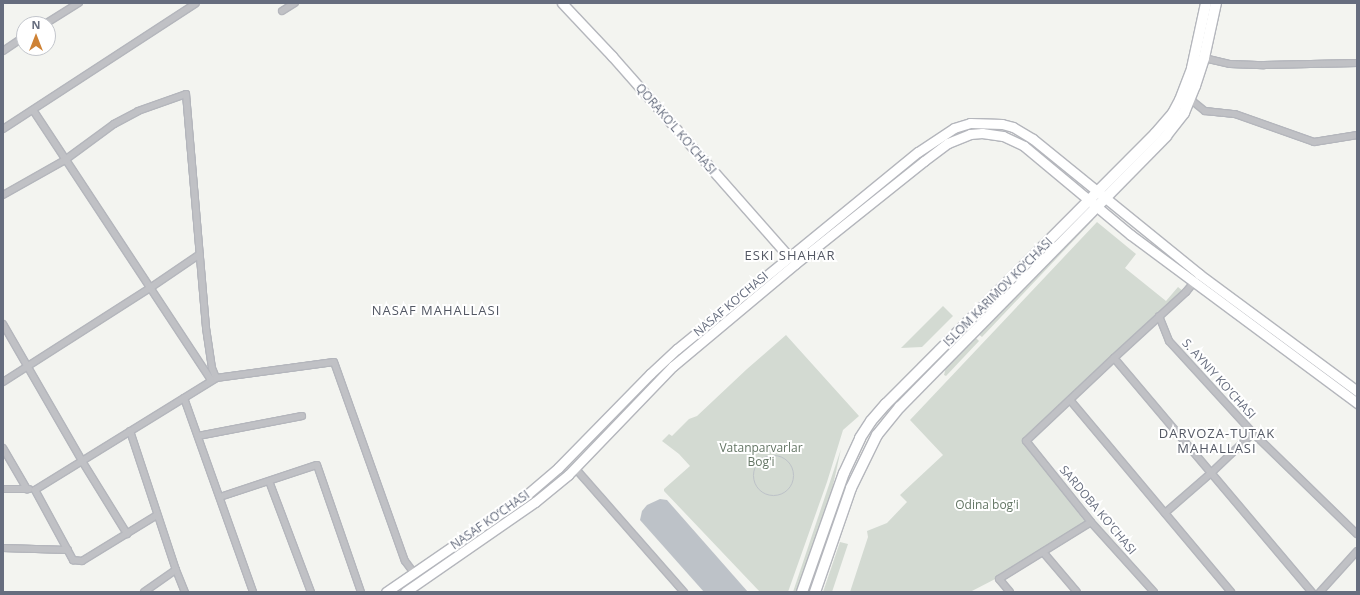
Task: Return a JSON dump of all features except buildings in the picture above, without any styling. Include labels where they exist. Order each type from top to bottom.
[{"type":"main road","name":"QORAKO'L KO'CHASI","points":[[562,3],[612,56],[792,260]]},
{"type":"main road","name":"ISLOM KARIMOV KO‘CHASI","points":[[802,592],[844,473],[860,438],[886,404],[1155,134],[1173,113],[1180,100],[1194,59],[1206,3]]},
{"type":"main road","name":"ISLOM KARIMOV KO‘CHASI","points":[[814,592],[851,488],[877,435],[887,422],[1166,136],[1184,113],[1190,99],[1204,58],[1216,3]]},
{"type":"main road","name":"NASAF KO‘CHASI","points":[[406,592],[535,502],[575,468],[673,366],[886,178],[918,152],[954,128],[970,123],[991,122],[1013,127],[1023,132],[1106,198],[1265,329]]},
{"type":"main road","name":"NASAF KO‘CHASI","points":[[386,592],[523,498],[558,468],[677,349],[792,260],[948,143],[970,134],[994,134],[1013,140],[1024,146],[1131,235],[1194,282],[1265,329]]},
{"type":"main road","points":[[886,178],[893,185]]},
{"type":"main road","points":[[1265,329],[1357,391]]},
{"type":"main road","points":[[1265,329],[1357,403]]},
{"type":"main road","points":[[819,541],[831,545]]},
{"type":"street","points":[[56,17],[79,3]]},
{"type":"street","points":[[3,129],[196,3]]},
{"type":"street","points":[[282,11],[295,3]]},
{"type":"street","points":[[3,51],[16,42]]},
{"type":"street","points":[[1204,58],[1230,64],[1264,66],[1357,63]]},
{"type":"street","points":[[3,195],[65,160],[114,124],[138,111],[186,94],[206,328],[213,379]]},
{"type":"street","points":[[1190,99],[1205,111],[1235,114],[1314,142],[1357,135]]},
{"type":"street","points":[[33,110],[150,288],[213,379]]},
{"type":"street","points":[[3,382],[150,288],[200,254]]},
{"type":"street","points":[[1194,282],[1186,292],[1070,400],[1231,592]]},
{"type":"street","name":"S. AYNIY KO'CHASI","points":[[1159,316],[1169,341],[1253,433],[1357,534]]},
{"type":"street","points":[[3,324],[126,534]]},
{"type":"street","points":[[1114,358],[1312,592]]},
{"type":"street","points":[[3,489],[35,490],[213,379],[334,362],[405,561],[414,573]]},
{"type":"street","points":[[184,398],[253,592]]},
{"type":"street","name":"SARDOBA KO'CHASI","points":[[1070,400],[1026,441],[1091,522],[1154,592]]},
{"type":"street","points":[[198,436],[302,416]]},
{"type":"street","points":[[130,431],[157,515],[185,592]]},
{"type":"street","points":[[1165,513],[1211,473],[1253,433]]},
{"type":"street","points":[[3,448],[26,489]]},
{"type":"street","points":[[220,497],[317,465],[361,592]]},
{"type":"street","points":[[575,468],[684,592]]},
{"type":"street","points":[[269,481],[311,592]]},
{"type":"street","points":[[35,490],[73,560],[82,561],[157,515]]},
{"type":"street","points":[[1010,592],[999,579],[1091,522]]},
{"type":"street","points":[[3,548],[68,550]]},
{"type":"street","points":[[1043,552],[1077,592]]},
{"type":"street","points":[[1320,592],[1357,552]]},
{"type":"street","points":[[144,592],[176,570]]},
{"type":"green space","points":[[1092,219],[1093,220],[982,337],[978,334]]},
{"type":"green space","name":"Odina bog'i","points":[[1097,222],[1136,254],[1125,268],[1166,301],[1178,287],[1183,291],[1023,441],[1086,523],[1001,576],[970,592],[850,592],[868,537],[867,531],[887,523],[907,502],[900,495],[943,455],[910,420]]},
{"type":"green space","points":[[943,306],[953,316],[922,347],[901,348]]},
{"type":"green space","name":"Vatanparvarlar Bog'i","points":[[786,335],[859,416],[843,430],[827,482],[788,592],[760,592],[664,491],[664,489],[690,466],[679,454],[662,441],[669,434],[672,436],[689,419],[697,416]]},
{"type":"green space","points":[[975,337],[979,341],[946,376],[944,375],[946,367]]},
{"type":"green space","points":[[841,449],[832,490],[823,519],[798,592],[793,592]]},
{"type":"green space","points":[[840,542],[848,544],[832,592],[823,592]]},
{"type":"shaded area","points":[[660,499],[667,500],[748,592],[704,592],[640,520],[642,511],[647,505]]},
{"type":"waterway","points":[[774,456],[782,458],[788,462],[792,468],[794,476],[792,484],[788,490],[782,494],[774,496],[766,494],[760,490],[756,484],[754,476],[756,468],[760,462],[766,458],[774,456]]},
{"type":"district","name":"ESKI SHAHAR","points":[[790,255]]},
{"type":"district","name":"NASAF MAHALLASI","points":[[436,310]]},
{"type":"district","name":"DARVOZA-TUTAK MAHALLASI","points":[[1217,442]]}]
